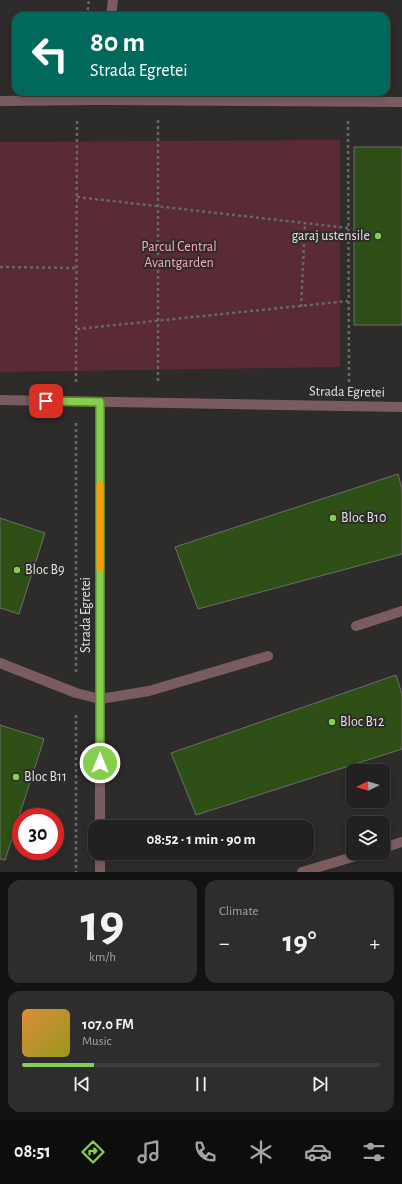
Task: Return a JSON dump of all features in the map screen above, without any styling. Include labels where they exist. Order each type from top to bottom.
[{"type":"street","points":[[112,12],[113,0]]},
{"type":"street","points":[[0,101],[76,101],[100,96],[157,100],[402,102]]},
{"type":"street","name":"Strada Egretei","points":[[0,400],[402,407]]},
{"type":"street","name":"Strada Egretei","points":[[100,402],[100,820]]},
{"type":"street","points":[[356,626],[402,611]]},
{"type":"street","points":[[0,663],[76,693],[100,699],[149,691],[268,656]]},
{"type":"street","points":[[390,846],[402,842]]},
{"type":"street","points":[[302,872],[346,859]]},
{"type":"street","points":[[100,860],[100,872]]},
{"type":"path","points":[[88,12],[89,0]]},
{"type":"path","points":[[157,100],[158,403]]},
{"type":"path","points":[[76,101],[76,872]]},
{"type":"path","points":[[348,101],[349,406]]},
{"type":"path","points":[[77,197],[348,228]]},
{"type":"path","points":[[301,307],[305,222]]},
{"type":"path","points":[[0,267],[77,268]]},
{"type":"path","points":[[77,329],[348,301]]},
{"type":"green space","name":"Parcul Central Avantgarden","points":[[340,140],[340,367],[0,372],[0,142]]},
{"type":"building","name":"garaj ustensile","points":[[354,147],[402,147],[402,325],[354,325]]},
{"type":"building","name":"Bloc B10","points":[[398,474],[402,489],[402,554],[198,609],[175,547]]},
{"type":"building","name":"Bloc B9","points":[[0,518],[45,533],[19,614],[0,608]]},
{"type":"building","name":"Bloc B12","points":[[396,675],[402,694],[402,749],[355,764],[346,764],[346,767],[196,815],[171,753]]},
{"type":"building","name":"Bloc B11","points":[[0,725],[44,739],[22,808],[12,808],[12,838],[5,860],[0,859]]},
{"type":"slow traffic","points":[[100,485],[100,568]]},
{"type":"place","name":"garaj ustensile","points":[[378,236]]},
{"type":"place","name":"Bloc B10","points":[[333,518]]},
{"type":"place","name":"Bloc B9","points":[[17,570]]},
{"type":"place","name":"Bloc B12","points":[[332,722]]},
{"type":"place","name":"Bloc B11","points":[[16,777]]},
{"type":"route","points":[[46,401],[100,402],[100,763]]}]
